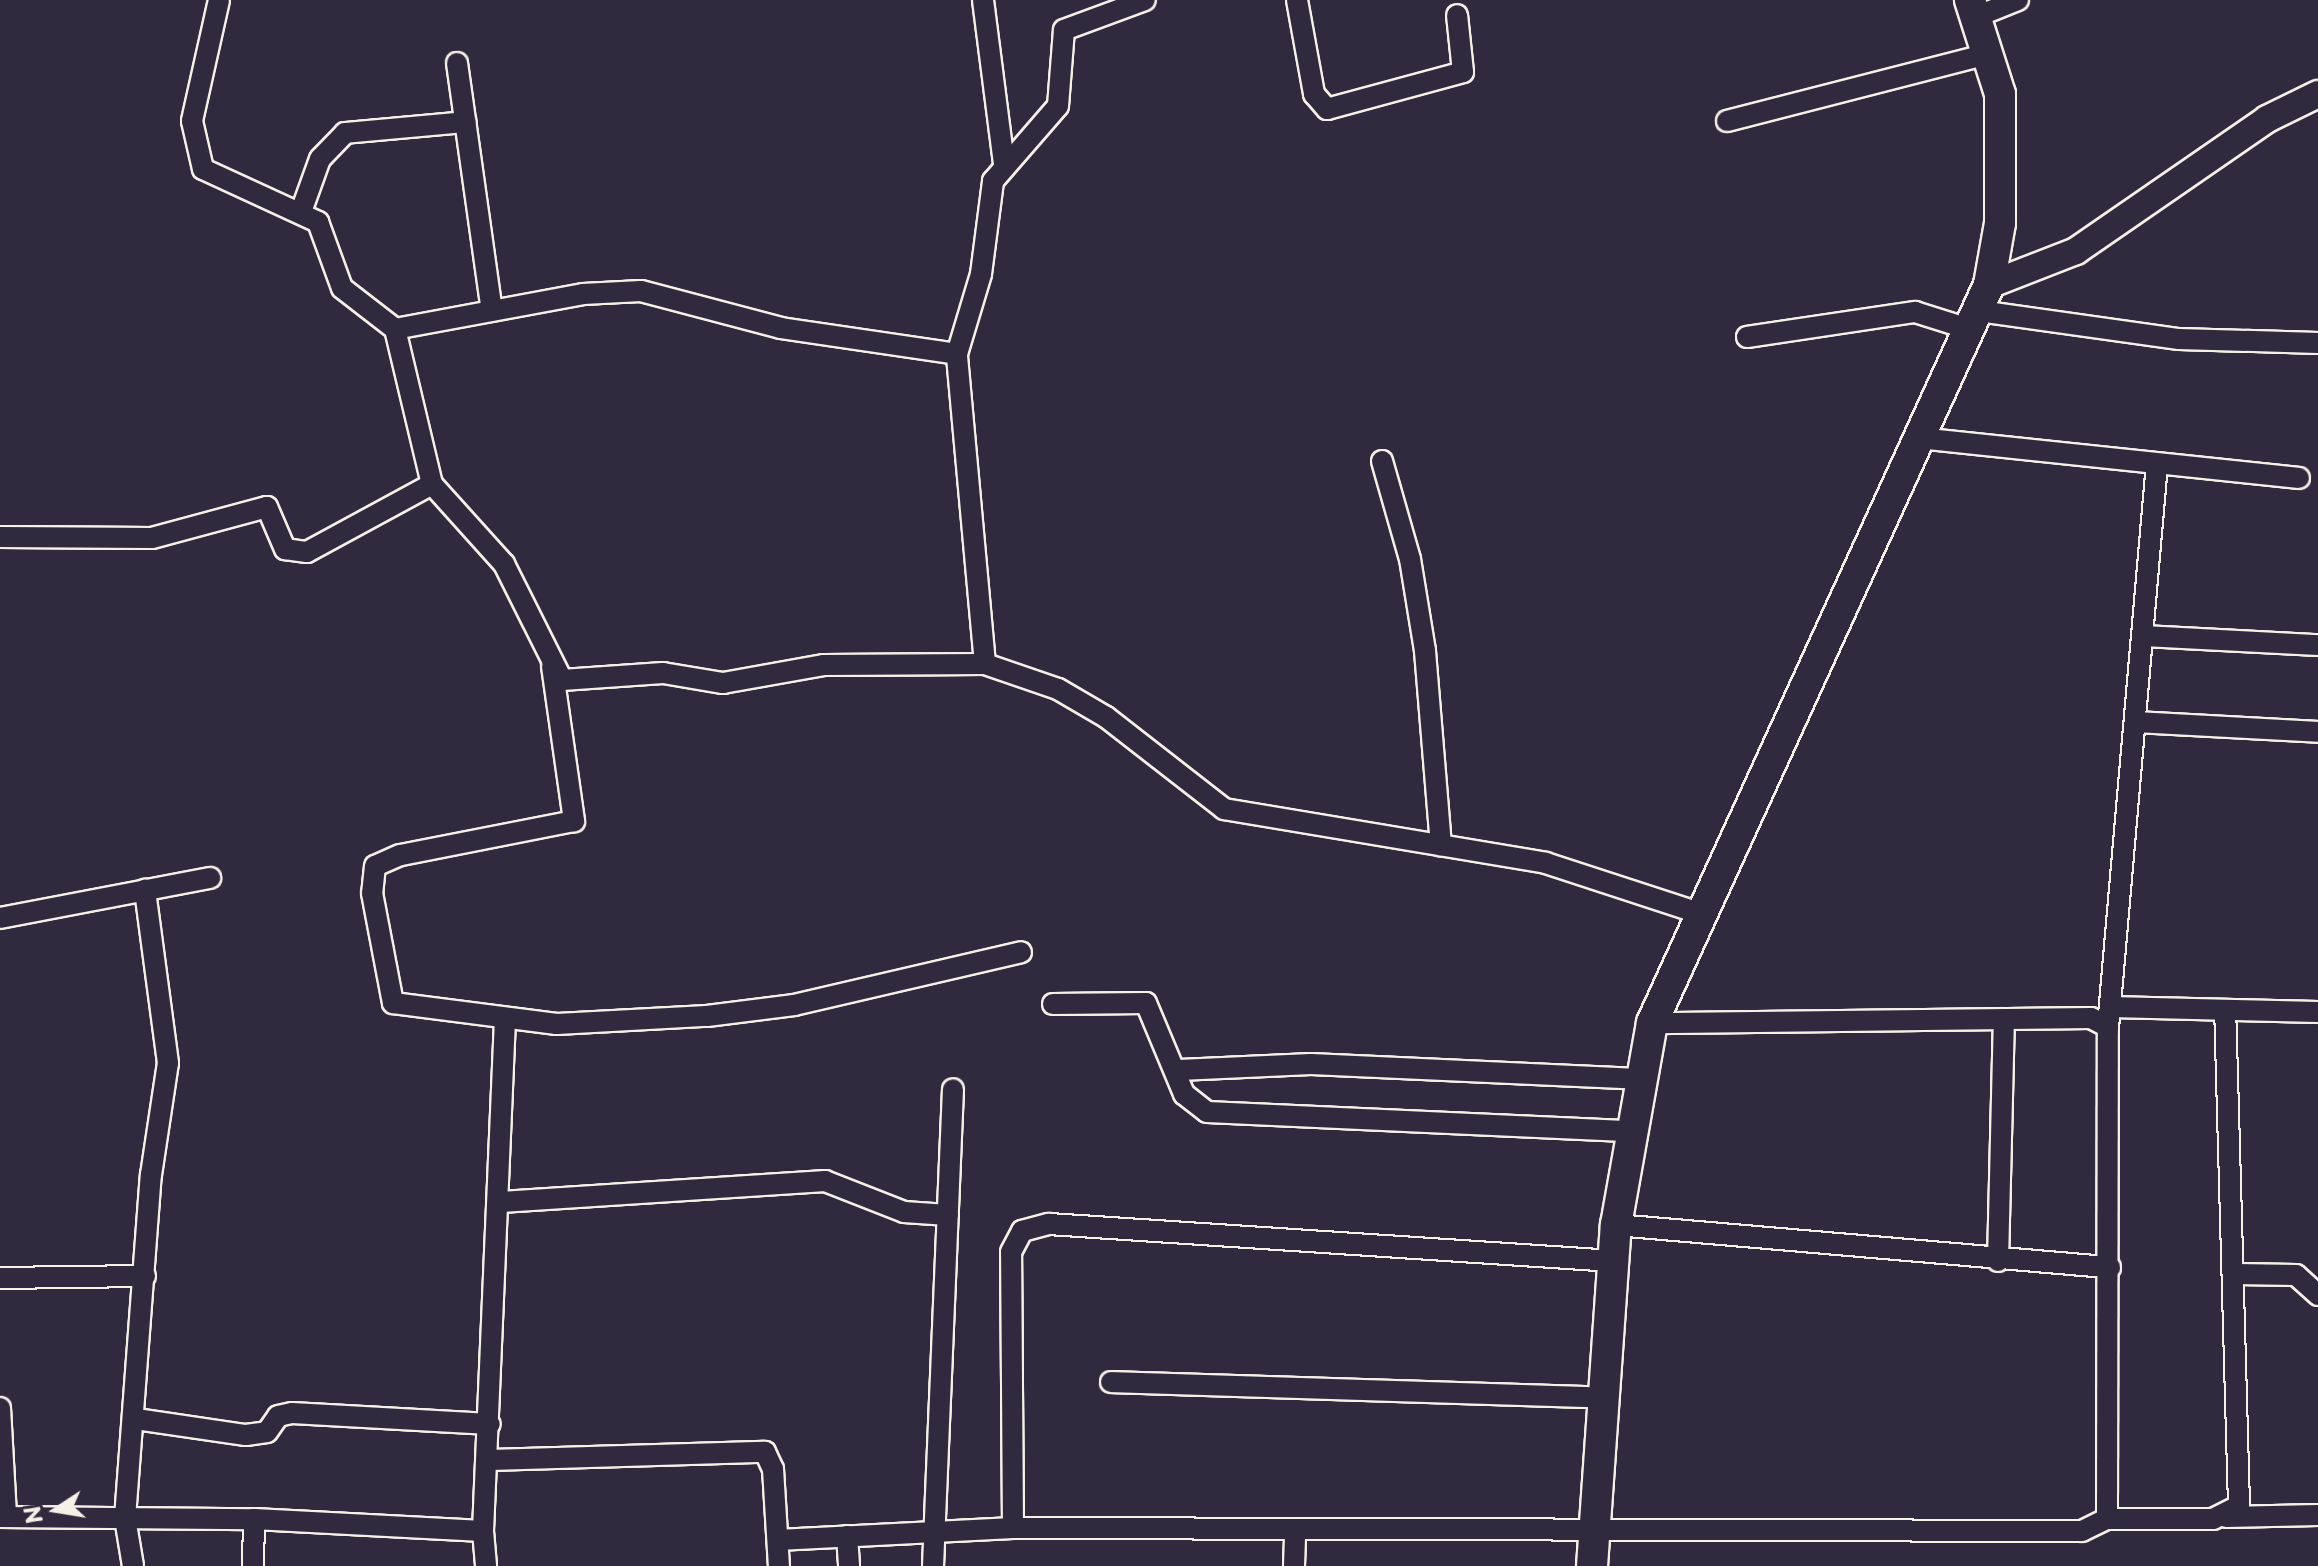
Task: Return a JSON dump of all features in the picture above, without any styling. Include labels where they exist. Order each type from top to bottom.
[{"type":"main road","points":[[1592,1566],[1599,1397],[1616,1225],[1639,1079],[1652,1023],[1699,913],[1980,309],[2002,155],[1991,53],[1974,8]]},
{"type":"street","points":[[219,0],[192,145],[203,169],[224,183],[302,209],[318,222],[342,288],[395,329],[432,484],[504,564],[552,666],[574,821],[386,858],[371,879],[393,1003],[505,1019],[588,1024],[746,1013],[1021,952]]},
{"type":"street","points":[[983,0],[1004,164]]},
{"type":"street","points":[[985,664],[957,354],[981,274],[993,181],[1004,164],[1058,106],[1064,30],[1145,0]]},
{"type":"street","points":[[1297,0],[1314,94],[1327,109],[1463,72],[1457,15]]},
{"type":"street","points":[[1974,8],[2018,0]]},
{"type":"street","points":[[1727,121],[1991,53]]},
{"type":"street","points":[[457,63],[492,311]]},
{"type":"street","points":[[1980,309],[2076,251],[2267,119],[2318,94]]},
{"type":"street","points":[[302,209],[320,159],[345,133],[466,122]]},
{"type":"street","points":[[395,329],[492,311],[641,291],[781,328],[957,354]]},
{"type":"street","points":[[1747,337],[1915,312],[1980,309],[2179,339],[2318,343]]},
{"type":"street","points":[[1919,438],[2299,478]]},
{"type":"street","points":[[1382,461],[1407,545],[1425,651],[1441,845]]},
{"type":"street","points":[[2107,1519],[2109,1017],[2157,464]]},
{"type":"street","points":[[0,537],[152,538],[267,507],[285,549],[307,552],[432,484]]},
{"type":"street","points":[[2144,636],[2318,645]]},
{"type":"street","points":[[552,666],[571,681],[663,673],[723,683],[824,665],[985,664],[1058,689],[1106,717],[1224,809],[1300,828],[1441,845],[1575,870],[1699,913]]},
{"type":"street","points":[[2136,722],[2318,732]]},
{"type":"street","points":[[0,918],[210,878]]},
{"type":"street","points":[[133,1566],[125,1518],[136,1419],[145,1276],[168,1063],[145,890]]},
{"type":"street","points":[[1053,1004],[1146,1003],[1157,1041],[1179,1070],[1184,1094],[1207,1112],[1631,1131]]},
{"type":"street","points":[[2225,1010],[2236,1274],[2240,1485],[2239,1506],[2226,1517]]},
{"type":"street","points":[[1652,1023],[2091,1018],[2225,1010],[2318,1012]]},
{"type":"street","points":[[486,1566],[483,1531],[490,1460],[505,1019]]},
{"type":"street","points":[[1998,1261],[2004,1019]]},
{"type":"street","points":[[1179,1070],[1311,1064],[1639,1079]]},
{"type":"street","points":[[933,1566],[953,1089]]},
{"type":"street","points":[[501,1202],[825,1181],[904,1212],[948,1215]]},
{"type":"street","points":[[1013,1528],[1011,1252],[1022,1231],[1049,1224],[1613,1261]]},
{"type":"street","points":[[1616,1225],[1998,1261],[2110,1267]]},
{"type":"street","points":[[2236,1274],[2296,1275],[2318,1295]]},
{"type":"street","points":[[0,1278],[145,1276]]},
{"type":"street","points":[[1111,1382],[1599,1397]]},
{"type":"street","points":[[0,1408],[3,1517],[254,1519],[483,1531]]},
{"type":"street","points":[[136,1419],[246,1435],[267,1432],[278,1416],[292,1413],[490,1424]]},
{"type":"street","points":[[490,1460],[765,1452],[773,1469],[779,1566]]},
{"type":"street","points":[[778,1540],[1013,1528],[2082,1531],[2107,1519],[2318,1515]]},
{"type":"street","points":[[253,1566],[254,1519]]},
{"type":"street","points":[[1294,1566],[1295,1529]]},
{"type":"street","points":[[847,1536],[849,1566]]}]
